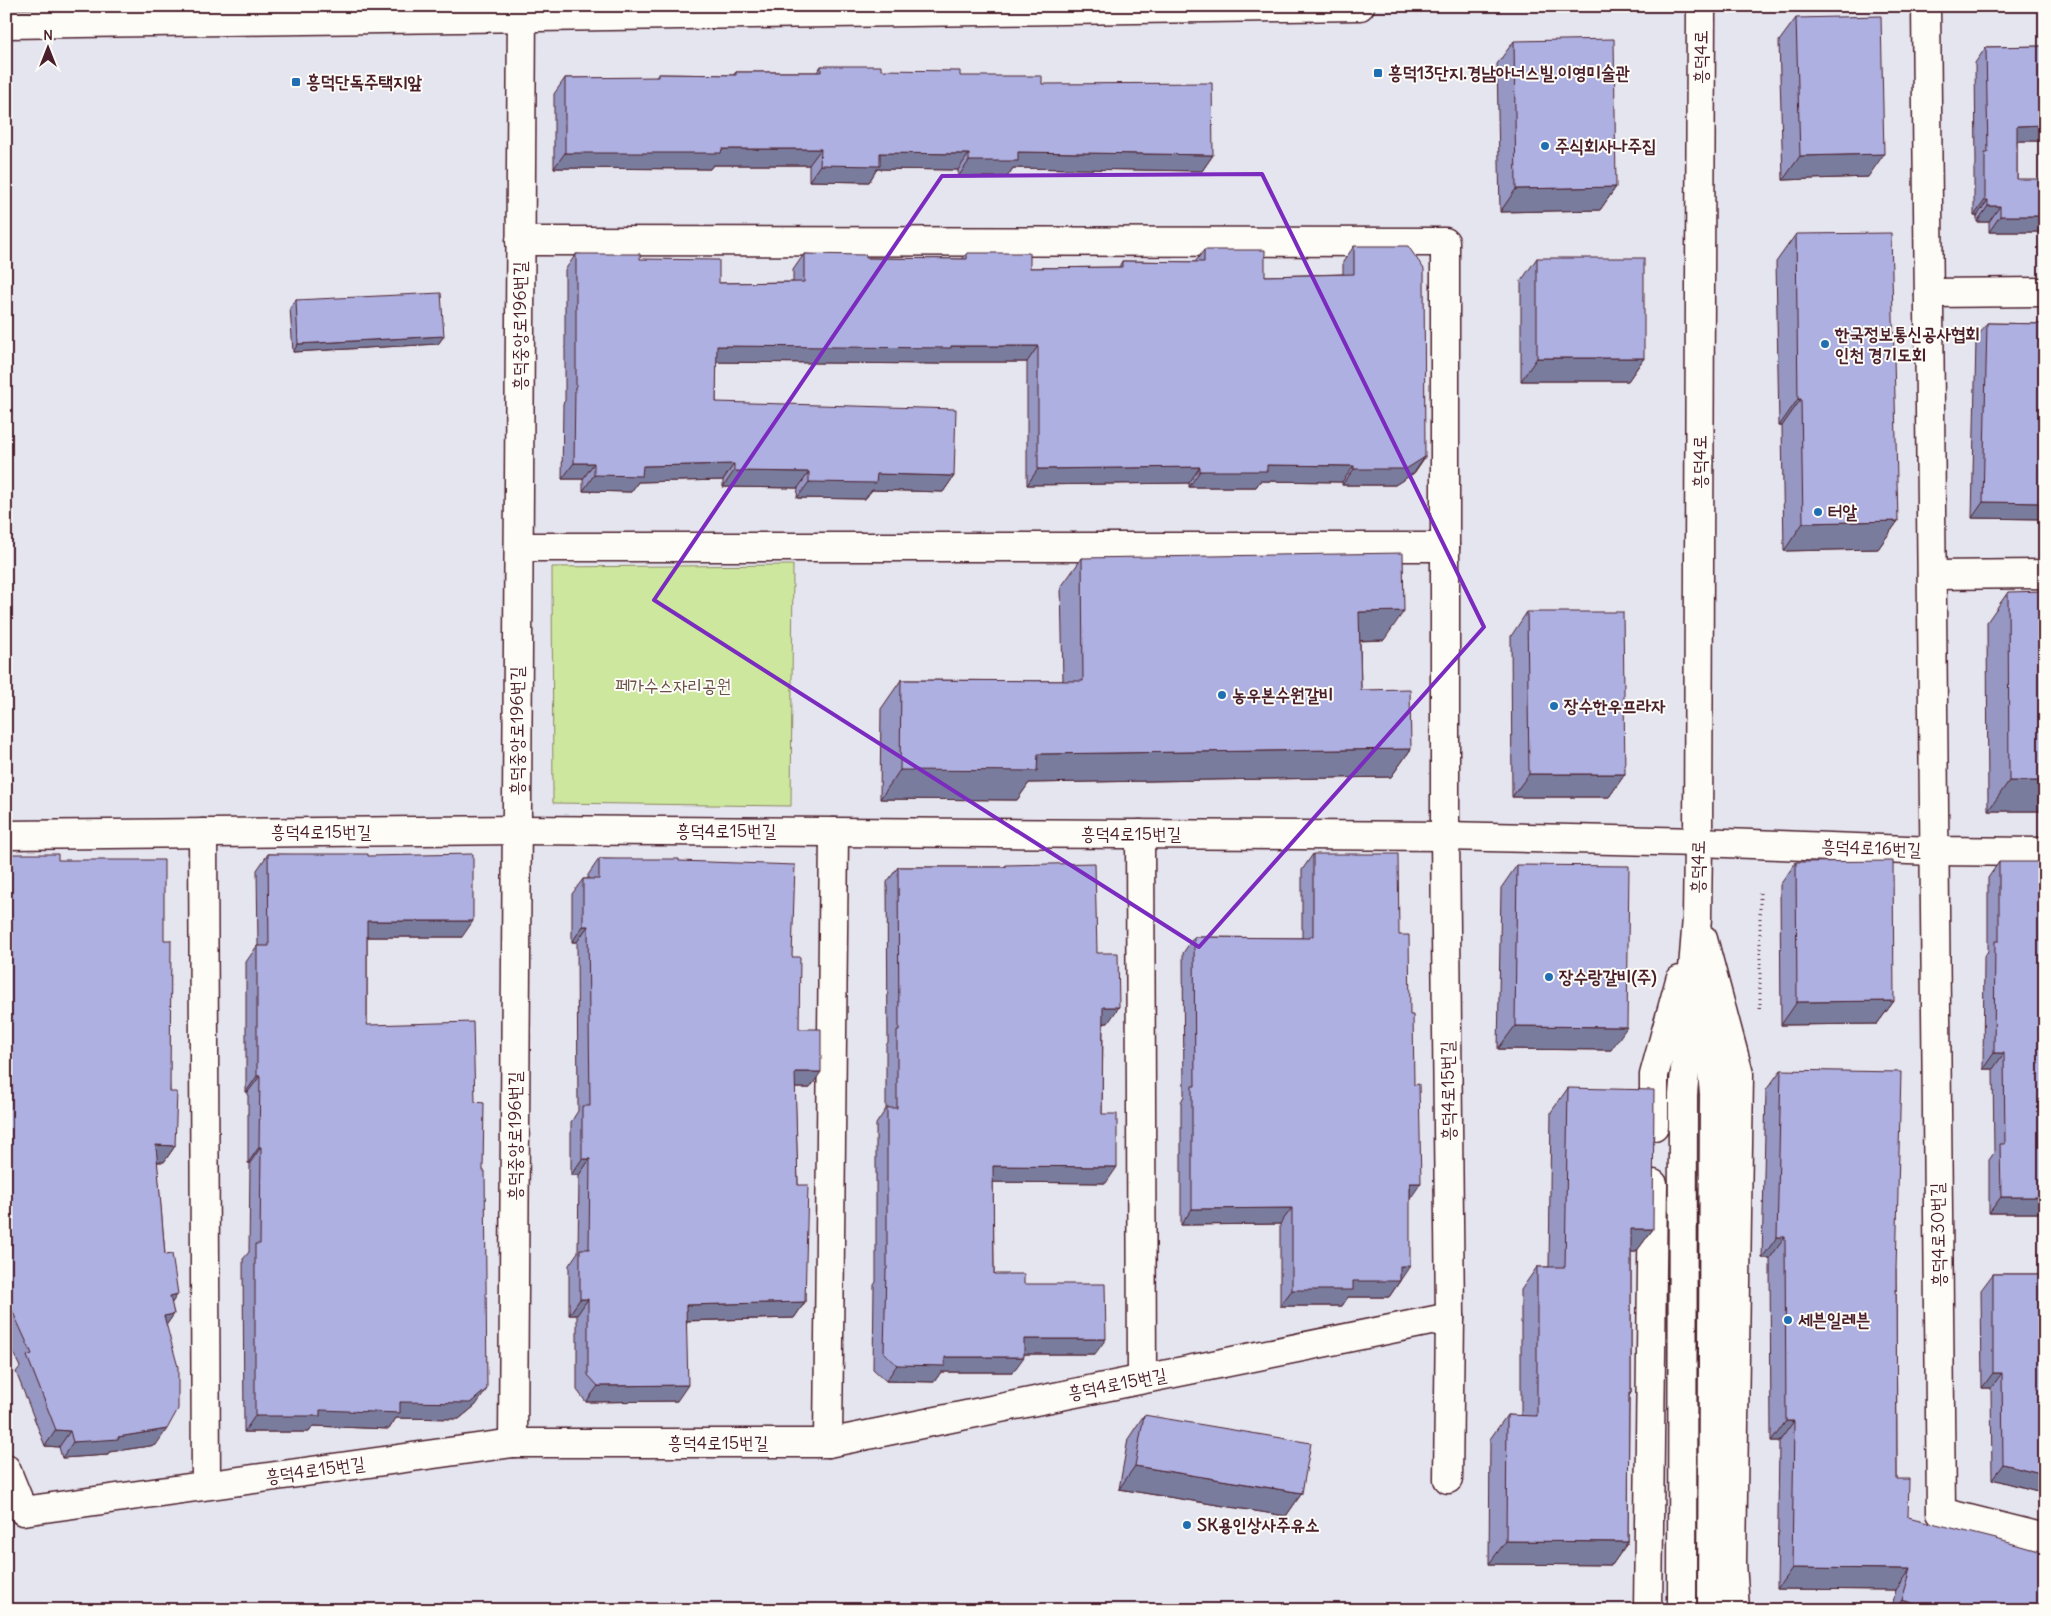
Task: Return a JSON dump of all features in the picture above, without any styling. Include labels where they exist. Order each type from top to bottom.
[{"type":"street","points":[[6,24],[522,12],[1360,6]]},
{"type":"street","name":"흥덕4로","points":[[1697,918],[1702,6]]},
{"type":"street","points":[[1926,6],[1934,851]]},
{"type":"street","name":"흥덕중앙로196번길","points":[[513,1443],[522,12]]},
{"type":"street","points":[[520,240],[1445,242],[1445,836]]},
{"type":"street","points":[[1929,293],[2045,292]]},
{"type":"street","points":[[519,547],[1445,547]]},
{"type":"street","points":[[1932,575],[2045,574]]},
{"type":"street","name":"흥덕4로15번길","points":[[6,835],[516,830],[1445,836],[1698,842]]},
{"type":"street","points":[[828,1443],[834,832]]},
{"type":"street","points":[[203,833],[206,1485]]},
{"type":"street","points":[[1140,834],[1142,1379]]},
{"type":"street","name":"흥덕4로15번길","points":[[1445,836],[1450,1317],[1448,1479]]},
{"type":"street","name":"흥덕4로16번길","points":[[1698,842],[1934,851],[2045,852]]},
{"type":"street","name":"흥덕4로30번길","points":[[1934,851],[1941,1512],[2045,1538]]},
{"type":"street","points":[[1697,918],[1714,1094],[1712,1610]]},
{"type":"street","points":[[1682,1610],[1683,1095],[1697,918]]},
{"type":"street","points":[[1648,1610],[1650,1574],[1654,1075],[1697,918]]},
{"type":"street","points":[[1697,918],[1739,1074],[1732,1562],[1735,1610]]},
{"type":"street","name":"흥덕4로15번길","points":[[6,1469],[23,1511],[513,1443],[828,1443],[1450,1317]]},
{"type":"highlighted area","points":[[1262,174],[1484,627],[1199,947],[654,600],[942,176]]},
{"type":"green space","name":"페가수스자리공원","points":[[793,565],[791,806],[553,803],[552,567]]},
{"type":"building","points":[[1881,16],[1884,154],[1800,156],[1796,18]]},
{"type":"building","points":[[1614,39],[1616,187],[1516,189],[1514,41]]},
{"type":"building","points":[[2045,46],[2045,125],[2017,126],[2017,179],[2045,179],[2045,216],[2000,216],[2000,206],[1988,206],[1988,200],[1985,200],[1985,153],[1988,153],[1986,47]]},
{"type":"building","points":[[821,66],[881,66],[881,70],[960,71],[960,76],[1042,76],[1042,84],[1212,83],[1213,155],[1018,152],[1018,161],[969,161],[969,154],[880,153],[880,166],[820,165],[821,149],[722,149],[721,153],[565,153],[565,78],[658,77],[658,74],[736,75],[736,72],[821,72]]},
{"type":"building","points":[[1891,233],[1898,521],[1803,523],[1801,399],[1798,399],[1796,234]]},
{"type":"building","points":[[1354,246],[1408,246],[1424,269],[1425,457],[1406,469],[1354,469],[1354,466],[1267,465],[1267,471],[1200,471],[1200,467],[1038,469],[1038,346],[951,346],[951,348],[717,346],[716,402],[956,409],[954,476],[877,474],[876,483],[809,482],[809,472],[734,471],[734,464],[643,466],[642,476],[594,475],[594,463],[574,463],[576,254],[640,254],[640,259],[719,260],[719,283],[804,282],[804,254],[866,255],[866,258],[967,259],[967,253],[1030,253],[1030,268],[1122,267],[1122,261],[1204,262],[1204,250],[1265,250],[1265,276],[1354,274]]},
{"type":"building","points":[[1537,258],[1644,258],[1644,358],[1537,358]]},
{"type":"building","points":[[441,293],[444,336],[298,344],[296,300]]},
{"type":"building","points":[[1987,323],[2045,324],[2045,503],[1983,502]]},
{"type":"building","points":[[1403,553],[1404,611],[1359,612],[1361,690],[1410,689],[1411,749],[1038,754],[1037,771],[900,770],[901,680],[1083,681],[1082,558]]},
{"type":"building","points":[[2045,591],[2045,781],[2009,781],[2008,592]]},
{"type":"building","points":[[1527,612],[1623,612],[1625,774],[1529,774]]},
{"type":"building","points":[[6,854],[58,854],[58,860],[164,860],[164,940],[171,940],[170,1092],[177,1092],[175,1146],[156,1145],[165,1255],[172,1254],[178,1294],[170,1296],[174,1314],[164,1316],[178,1367],[178,1409],[167,1429],[118,1437],[119,1439],[73,1442],[70,1431],[56,1430],[27,1356],[32,1354],[6,1297]]},
{"type":"building","points":[[268,854],[368,854],[368,856],[473,854],[473,921],[367,921],[367,1025],[473,1022],[475,1102],[484,1103],[483,1171],[485,1171],[487,1389],[470,1403],[400,1402],[400,1413],[320,1410],[320,1416],[255,1416],[255,1244],[260,1244],[261,1147],[259,1147],[260,1076],[257,1076],[257,946],[269,946]]},
{"type":"building","points":[[1313,854],[1398,854],[1399,935],[1409,935],[1410,1015],[1413,1015],[1414,1085],[1419,1084],[1421,1183],[1410,1183],[1410,1266],[1400,1266],[1400,1281],[1353,1281],[1353,1290],[1292,1290],[1292,1208],[1192,1209],[1192,1086],[1195,1086],[1194,937],[1310,938],[1310,936],[1313,936]]},
{"type":"building","points":[[599,859],[679,859],[679,861],[795,865],[792,957],[800,957],[799,1029],[821,1029],[821,1072],[795,1072],[798,1185],[808,1185],[805,1302],[686,1305],[688,1385],[598,1386],[588,1375],[588,1299],[580,1299],[580,1249],[589,1249],[590,1159],[582,1159],[582,1106],[590,1106],[588,926],[583,926],[583,879],[599,879]]},
{"type":"building","points":[[1893,861],[1894,1001],[1797,1002],[1796,862]]},
{"type":"building","points":[[1999,862],[2045,862],[2045,1197],[2001,1197],[2000,1144],[2005,1144],[2004,1053],[1994,1053],[1995,941],[1999,941]]},
{"type":"building","points":[[1095,863],[1097,953],[1118,953],[1119,1007],[1103,1007],[1102,1114],[1117,1114],[1117,1167],[993,1166],[994,1274],[1024,1274],[1024,1284],[1105,1284],[1106,1339],[1024,1339],[1024,1357],[945,1357],[945,1366],[897,1365],[884,1353],[887,1269],[887,1108],[897,1108],[897,1030],[899,1030],[898,867],[1006,867],[1006,865]]},
{"type":"building","points":[[1517,865],[1629,866],[1627,1027],[1515,1026]]},
{"type":"building","points":[[1781,1070],[1901,1072],[1896,1270],[1897,1479],[1909,1479],[1908,1517],[2045,1553],[2045,1610],[1935,1610],[1902,1600],[1911,1569],[1792,1568],[1794,1421],[1786,1421],[1785,1237],[1777,1237]]},
{"type":"building","points":[[1568,1088],[1654,1090],[1653,1229],[1631,1229],[1631,1393],[1629,1393],[1628,1542],[1506,1541],[1507,1415],[1537,1416],[1537,1267],[1565,1267]]},
{"type":"building","points":[[1993,1274],[2045,1274],[2045,1474],[2003,1464],[2002,1373],[1993,1373]]},
{"type":"building","points":[[1144,1415],[1311,1443],[1302,1493],[1135,1466]]},
{"type":"place","name":"흥덕13단지.경남아너스빌.이영미술관","points":[[1378,73]]},
{"type":"place","name":"흥덕단독주택지앞","points":[[296,82]]},
{"type":"place","name":"주식회사나주집","points":[[1545,146]]},
{"type":"place","name":"한국정보통신공사협회 인천 경기도회","points":[[1825,344]]},
{"type":"place","name":"터알","points":[[1818,512]]},
{"type":"place","name":"농우본수원갈비","points":[[1222,695]]},
{"type":"place","name":"장수한우프라자","points":[[1554,706]]},
{"type":"place","name":"장수랑갈비(주)","points":[[1549,977]]},
{"type":"place","name":"세븐일레븐","points":[[1788,1320]]},
{"type":"place","name":"SK용인상사주유소","points":[[1187,1525]]}]
